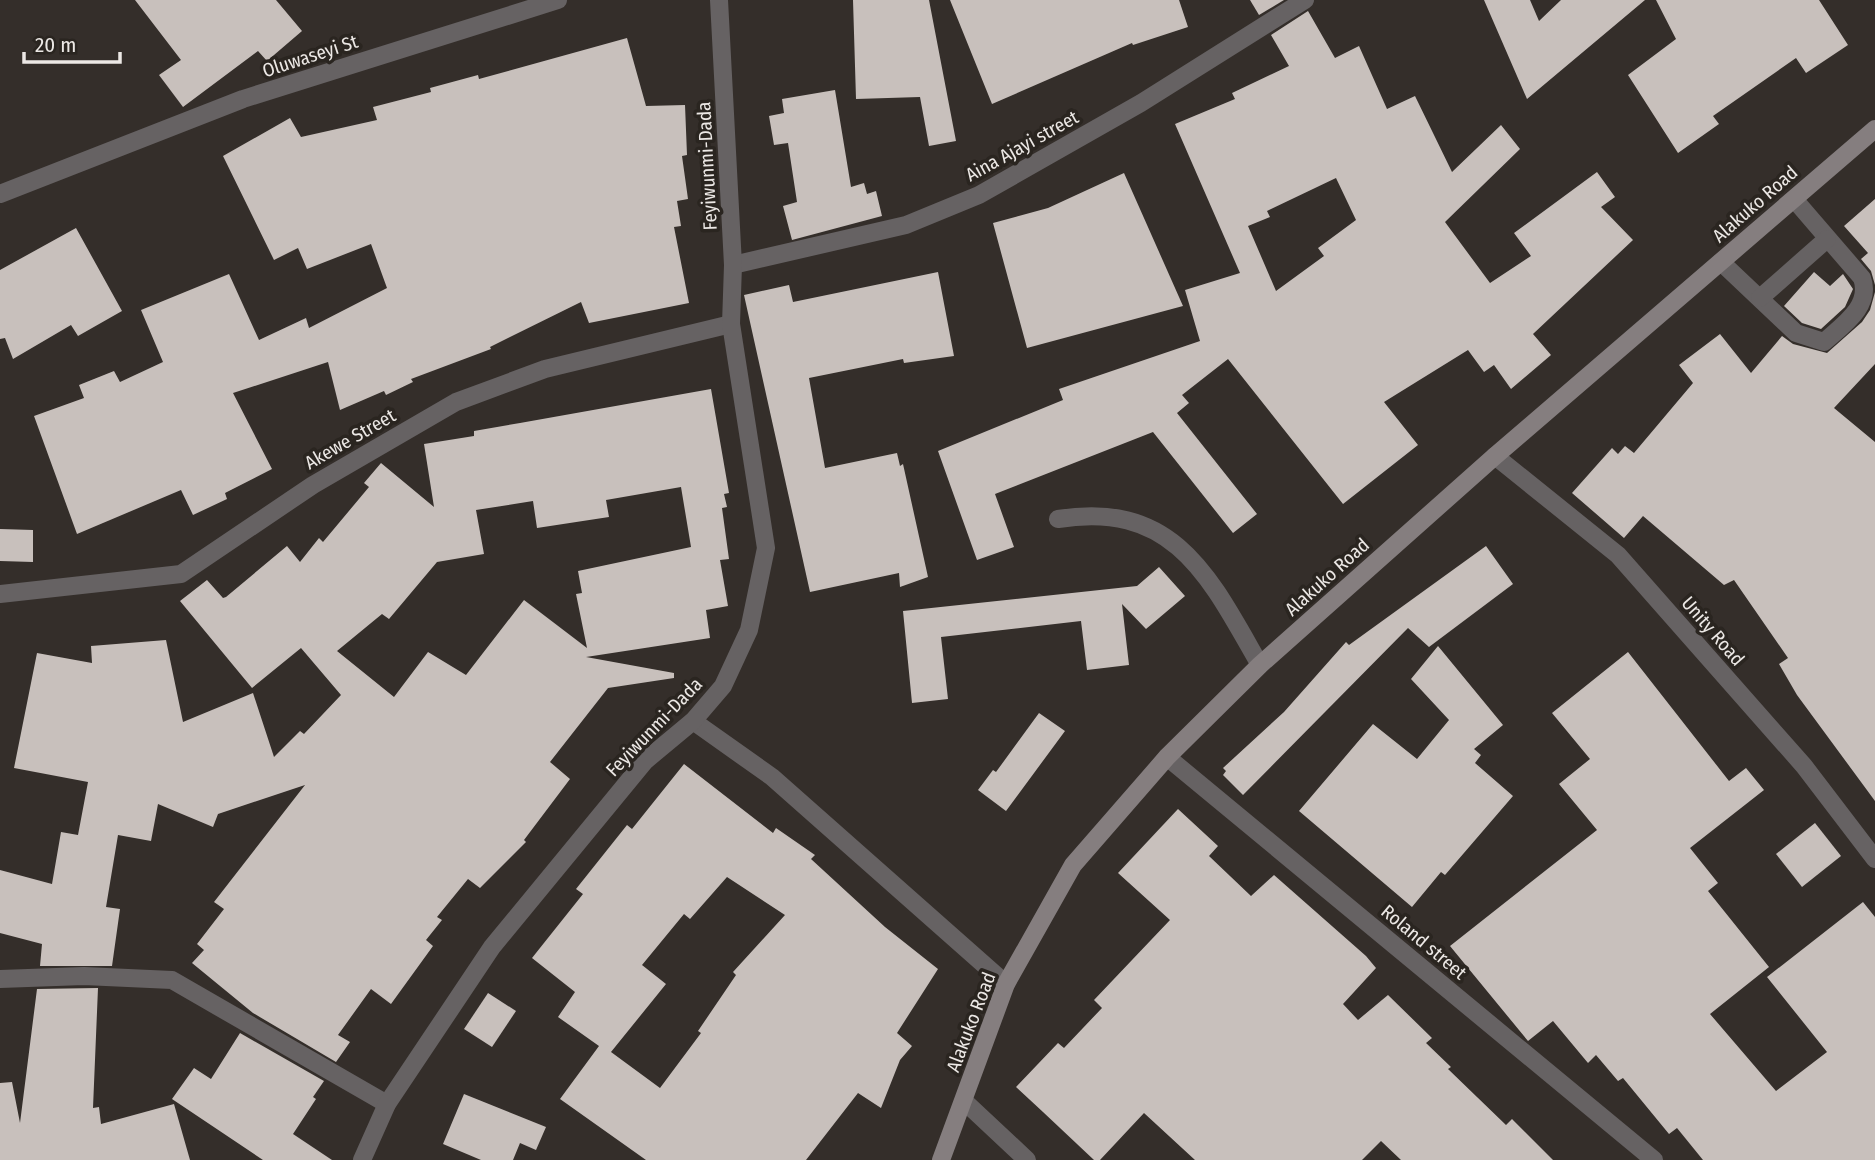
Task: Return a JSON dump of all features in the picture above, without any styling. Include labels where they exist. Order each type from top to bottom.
[{"type":"main road","name":"Alakuko Road","points":[[941,1160],[1006,984],[1073,865],[1167,757],[1260,665],[1495,456],[1875,129]]},
{"type":"street","name":"Oluwaseyi St","points":[[0,194],[243,99],[558,0]]},
{"type":"street","name":"Feyiwunmi-Dada","points":[[362,1160],[387,1104],[492,947],[645,761],[693,721],[723,686],[749,630],[766,548],[732,324],[733,265],[719,0]]},
{"type":"street","name":"Aina Ajayi street","points":[[733,265],[906,225],[979,195],[1141,103],[1305,0]]},
{"type":"street","points":[[1720,262],[1797,333],[1824,342],[1848,321],[1865,299],[1866,290],[1862,278],[1794,199]]},
{"type":"street","points":[[1760,298],[1827,239]]},
{"type":"street","name":"Akewe Street","points":[[0,594],[180,574],[313,485],[456,402],[545,369],[732,324]]},
{"type":"street","name":"Unity Road","points":[[1495,456],[1618,555],[1804,766],[1875,859]]},
{"type":"street","points":[[1058,519],[1090,514],[1122,518],[1160,533],[1183,548],[1209,581],[1260,665]]},
{"type":"street","points":[[693,721],[772,777],[1006,984]]},
{"type":"street","name":"Roland street","points":[[1167,757],[1654,1160]]},
{"type":"street","points":[[0,979],[84,975],[172,980],[387,1104]]},
{"type":"street","points":[[964,1101],[1027,1160]]},
{"type":"building","points":[[135,0],[276,0],[302,31],[267,61],[258,51],[183,107],[159,75],[181,60]]},
{"type":"building","points":[[853,0],[929,0],[956,141],[929,146],[920,97],[856,99]]},
{"type":"building","points":[[950,0],[1179,0],[1188,27],[1133,45],[1132,43],[992,104]]},
{"type":"building","points":[[1250,0],[1284,0],[1259,15]]},
{"type":"building","points":[[1484,0],[1530,0],[1539,21],[1561,0],[1645,0],[1527,99]]},
{"type":"building","points":[[1656,0],[1819,0],[1848,45],[1806,73],[1796,58],[1713,116],[1719,124],[1678,153],[1628,75],[1676,39]]},
{"type":"building","points":[[1308,11],[1335,58],[1359,46],[1387,109],[1415,96],[1452,172],[1501,125],[1520,149],[1445,222],[1490,283],[1531,256],[1514,233],[1597,172],[1615,197],[1601,207],[1633,240],[1533,334],[1551,355],[1511,389],[1494,365],[1484,372],[1468,350],[1384,402],[1418,445],[1343,504],[1228,359],[1182,395],[1189,403],[1177,413],[1257,514],[1233,533],[1153,432],[995,494],[1014,547],[977,560],[938,451],[1063,400],[1059,389],[1200,341],[1185,290],[1240,273],[1175,124],[1235,99],[1232,93],[1289,66],[1271,35]],"holes":[[[1336,178],[1356,220],[1318,248],[1324,256],[1276,291],[1248,226],[1270,217],[1267,211]]]},
{"type":"building","points":[[627,38],[646,106],[685,105],[687,155],[682,156],[688,199],[677,201],[681,226],[674,227],[689,303],[589,323],[581,302],[490,347],[491,349],[411,379],[413,382],[386,395],[384,391],[340,410],[328,362],[233,393],[272,469],[225,493],[227,499],[193,515],[181,490],[77,534],[34,416],[84,398],[79,385],[114,371],[120,382],[163,362],[141,310],[229,274],[259,340],[306,318],[309,328],[387,288],[371,244],[307,269],[298,248],[274,260],[223,156],[290,118],[301,137],[377,120],[373,107],[431,92],[430,88],[478,75],[479,79]]},
{"type":"building","points":[[835,90],[851,187],[864,183],[867,194],[876,191],[882,216],[792,240],[783,206],[797,202],[788,143],[774,145],[769,116],[784,113],[782,99]]},
{"type":"building","points":[[1124,173],[1183,306],[1027,348],[993,223],[1048,208]]},
{"type":"building","points":[[1875,199],[1875,285],[1871,271],[1861,259],[1868,253],[1844,226]]},
{"type":"building","points":[[76,228],[122,311],[78,336],[71,325],[13,359],[5,338],[0,339],[0,270]]},
{"type":"building","points":[[938,272],[954,356],[904,363],[903,359],[809,378],[825,468],[897,453],[900,466],[903,464],[928,577],[900,587],[899,573],[810,592],[744,295],[789,285],[793,302]]},
{"type":"building","points":[[1814,272],[1830,286],[1843,274],[1853,289],[1845,307],[1821,329],[1802,323],[1784,306]]},
{"type":"building","points":[[1875,292],[1875,364],[1834,408],[1875,442],[1875,801],[1797,695],[1779,664],[1788,658],[1734,580],[1724,585],[1643,516],[1624,538],[1572,493],[1612,448],[1618,454],[1625,446],[1634,453],[1693,383],[1679,365],[1720,334],[1751,373],[1782,336],[1793,344],[1827,353],[1862,322],[1870,310]]},
{"type":"building","points":[[711,389],[729,493],[724,494],[727,507],[722,508],[729,559],[720,560],[728,606],[706,610],[710,638],[586,657],[674,673],[674,678],[608,688],[550,762],[570,779],[524,840],[526,842],[480,888],[468,879],[437,917],[442,920],[426,940],[433,946],[391,1004],[371,989],[338,1035],[350,1042],[336,1062],[253,1013],[192,963],[204,950],[197,944],[224,909],[214,902],[305,785],[218,814],[213,827],[158,804],[151,841],[118,835],[106,907],[120,909],[112,966],[40,966],[42,944],[0,933],[0,870],[52,884],[61,832],[78,835],[88,782],[14,768],[37,653],[92,663],[91,646],[166,640],[183,722],[253,693],[274,757],[300,731],[304,734],[341,695],[301,648],[252,688],[180,601],[207,580],[223,598],[226,597],[287,546],[300,562],[319,538],[323,542],[369,487],[364,483],[381,463],[434,507],[424,444],[474,436],[474,431]],"holes":[[[681,487],[691,547],[578,571],[582,593],[576,594],[587,648],[524,600],[466,675],[428,652],[394,697],[337,651],[382,614],[389,619],[437,562],[484,554],[476,510],[533,501],[537,528],[609,517],[606,500]]]},
{"type":"building","points":[[0,529],[33,530],[33,562],[0,561]]},
{"type":"building","points":[[1486,546],[1513,584],[1429,647],[1408,628],[1243,795],[1223,775],[1226,771],[1223,768],[1284,712],[1346,642],[1349,645]]},
{"type":"building","points":[[1159,567],[1185,596],[1146,629],[1122,604],[1129,665],[1087,670],[1081,621],[941,637],[948,699],[912,703],[903,611],[1137,586]]},
{"type":"building","points":[[1438,646],[1503,725],[1474,749],[1481,755],[1475,763],[1513,796],[1445,875],[1441,872],[1412,907],[1299,811],[1373,724],[1417,759],[1449,720],[1411,679]]},
{"type":"building","points":[[1628,652],[1729,781],[1746,768],[1764,790],[1690,848],[1718,883],[1708,891],[1769,967],[1710,1014],[1776,1091],[1827,1052],[1767,977],[1863,902],[1875,917],[1875,1160],[1703,1160],[1677,1128],[1669,1134],[1623,1078],[1618,1081],[1596,1055],[1588,1063],[1553,1021],[1528,1041],[1450,946],[1597,830],[1559,784],[1590,759],[1552,713]]},
{"type":"building","points":[[1039,713],[1065,731],[1006,811],[978,790],[993,770],[996,772]]},
{"type":"building","points":[[684,764],[773,833],[776,828],[815,855],[811,859],[885,927],[938,969],[897,1033],[912,1046],[900,1060],[881,1108],[858,1093],[806,1160],[646,1160],[560,1099],[599,1046],[558,1017],[575,992],[532,958],[583,894],[576,889],[627,825],[632,829]],"holes":[[[727,877],[785,915],[733,972],[736,975],[698,1031],[701,1033],[660,1088],[611,1052],[666,984],[642,965],[684,914],[690,919]]]},
{"type":"building","points":[[1178,809],[1218,846],[1209,856],[1251,896],[1274,875],[1366,956],[1376,968],[1343,1004],[1358,1020],[1388,995],[1432,1038],[1426,1043],[1451,1067],[1448,1069],[1506,1125],[1512,1119],[1553,1160],[1401,1160],[1381,1141],[1362,1160],[1195,1160],[1144,1113],[1100,1160],[1094,1160],[1016,1087],[1058,1043],[1064,1048],[1102,1008],[1094,1000],[1170,920],[1118,873]]},
{"type":"building","points":[[1815,823],[1841,856],[1802,887],[1776,854]]},
{"type":"building","points":[[98,988],[93,1108],[99,1107],[101,1124],[174,1104],[190,1160],[0,1160],[0,1083],[12,1082],[20,1123],[37,989]]},
{"type":"building","points":[[488,993],[516,1011],[492,1047],[464,1029]]},
{"type":"building","points":[[240,1033],[324,1081],[313,1097],[316,1099],[293,1134],[332,1160],[263,1160],[172,1099],[194,1068],[211,1079]]},
{"type":"building","points":[[464,1094],[546,1127],[536,1150],[520,1143],[513,1160],[481,1160],[443,1144]]}]
